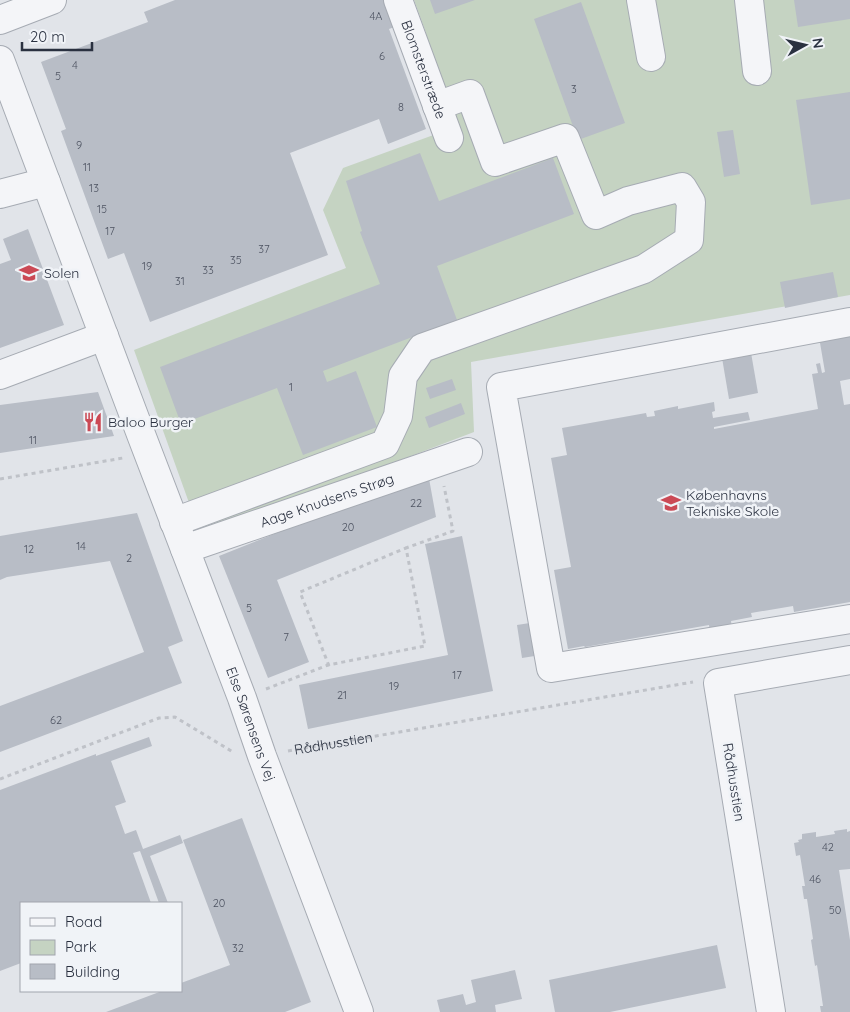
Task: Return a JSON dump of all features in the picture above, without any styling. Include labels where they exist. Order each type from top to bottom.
[{"type":"street","points":[[0,20],[52,0]]},
{"type":"street","name":"Blomsterstræde","points":[[398,0],[449,138]]},
{"type":"street","points":[[641,0],[651,57]]},
{"type":"street","points":[[749,0],[758,71]]},
{"type":"street","name":"Else Sørensens Vej","points":[[3,77],[46,182],[359,1012]]},
{"type":"street","points":[[174,522],[384,444],[398,416],[403,376],[422,348],[644,269],[689,240],[691,202],[682,187],[628,201],[596,214],[565,138],[495,162],[470,94],[437,106]]},
{"type":"street","points":[[0,194],[46,182]]},
{"type":"street","points":[[850,322],[501,387],[551,668],[850,619]]},
{"type":"street","points":[[0,375],[104,336]]},
{"type":"street","name":"Aage Knudsens Strøg","points":[[185,549],[468,452]]},
{"type":"street","name":"Rådhusstien","points":[[771,1012],[718,683],[850,660]]},
{"type":"path","points":[[0,479],[146,445]]},
{"type":"path","points":[[329,666],[300,592],[406,548],[453,531],[440,461]]},
{"type":"path","points":[[242,698],[329,666],[425,646],[406,548]]},
{"type":"path","name":"Rådhusstien","points":[[0,779],[158,718],[174,717],[235,754],[262,756],[700,680]]},
{"type":"green space","points":[[414,0],[850,0],[850,295],[471,362],[474,432],[201,536],[134,350],[346,268],[323,210],[343,168],[439,133],[403,43],[426,33]]},
{"type":"building","points":[[175,0],[387,0],[397,26],[389,29],[426,129],[388,144],[379,119],[290,153],[328,255],[150,322],[124,253],[108,259],[61,131],[66,129],[41,62],[148,22],[144,12]]},
{"type":"building","points":[[430,0],[475,0],[435,14]]},
{"type":"building","points":[[794,0],[850,0],[850,19],[798,27]]},
{"type":"building","points":[[581,2],[625,123],[578,140],[534,19]]},
{"type":"building","points":[[850,92],[850,199],[811,205],[796,100]]},
{"type":"building","points":[[733,130],[740,174],[724,177],[717,132]]},
{"type":"building","points":[[420,153],[439,201],[553,158],[574,214],[437,266],[457,320],[323,371],[327,382],[356,371],[377,427],[303,455],[277,388],[181,424],[160,367],[380,284],[360,232],[362,231],[346,181]]},
{"type":"building","points":[[28,229],[64,325],[0,348],[0,264],[11,260],[3,239]]},
{"type":"building","points":[[833,272],[838,297],[785,308],[780,282]]},
{"type":"building","points":[[850,331],[850,379],[840,381],[844,405],[850,404],[850,602],[794,612],[793,606],[751,613],[752,617],[731,621],[732,629],[710,633],[709,625],[568,649],[554,570],[571,567],[551,458],[567,455],[562,428],[646,413],[647,417],[655,416],[654,411],[678,406],[678,409],[714,402],[715,411],[712,412],[713,418],[748,412],[750,420],[714,427],[714,429],[818,409],[812,374],[818,373],[816,364],[820,363],[822,373],[825,372],[819,337]]},
{"type":"building","points":[[750,347],[758,393],[729,399],[721,352]]},
{"type":"building","points":[[452,379],[456,390],[430,399],[426,388]]},
{"type":"building","points":[[98,392],[114,436],[0,453],[0,405]]},
{"type":"building","points":[[461,403],[465,414],[429,428],[425,417]]},
{"type":"building","points":[[428,473],[436,517],[277,580],[309,662],[268,678],[219,556]]},
{"type":"building","points":[[137,513],[183,641],[168,647],[182,683],[0,752],[0,706],[144,652],[110,561],[7,577],[0,580],[0,536]]},
{"type":"building","points":[[462,536],[493,691],[308,729],[299,685],[448,655],[425,544]]},
{"type":"building","points":[[536,622],[541,655],[522,658],[517,625]]},
{"type":"building","points":[[149,737],[152,746],[111,761],[126,802],[115,806],[125,834],[136,830],[143,849],[180,835],[183,843],[150,856],[168,902],[159,902],[140,851],[133,853],[151,902],[20,902],[20,963],[0,971],[0,790],[96,754],[96,756]]},
{"type":"building","points":[[242,818],[311,1002],[285,1012],[106,1012],[159,992],[182,992],[182,983],[230,965],[183,840]]},
{"type":"building","points":[[847,829],[847,832],[850,831],[850,869],[839,870],[850,940],[850,1012],[821,1012],[820,1006],[823,1006],[817,965],[815,966],[807,899],[804,899],[802,886],[805,886],[800,855],[796,856],[794,843],[802,839],[802,834],[816,832],[816,837],[835,834],[834,831]]},
{"type":"building","points":[[717,945],[726,988],[610,1012],[555,1012],[549,980]]},
{"type":"building","points":[[515,970],[522,999],[495,1005],[496,1012],[440,1012],[437,1000],[463,994],[466,1005],[476,1002],[471,980]]},
{"type":"place","name":"Solen","points":[[29,273]]},
{"type":"place","name":"Baloo Burger","points":[[93,422]]},
{"type":"place","name":"Københavns Tekniske Skole","points":[[671,503]]}]
